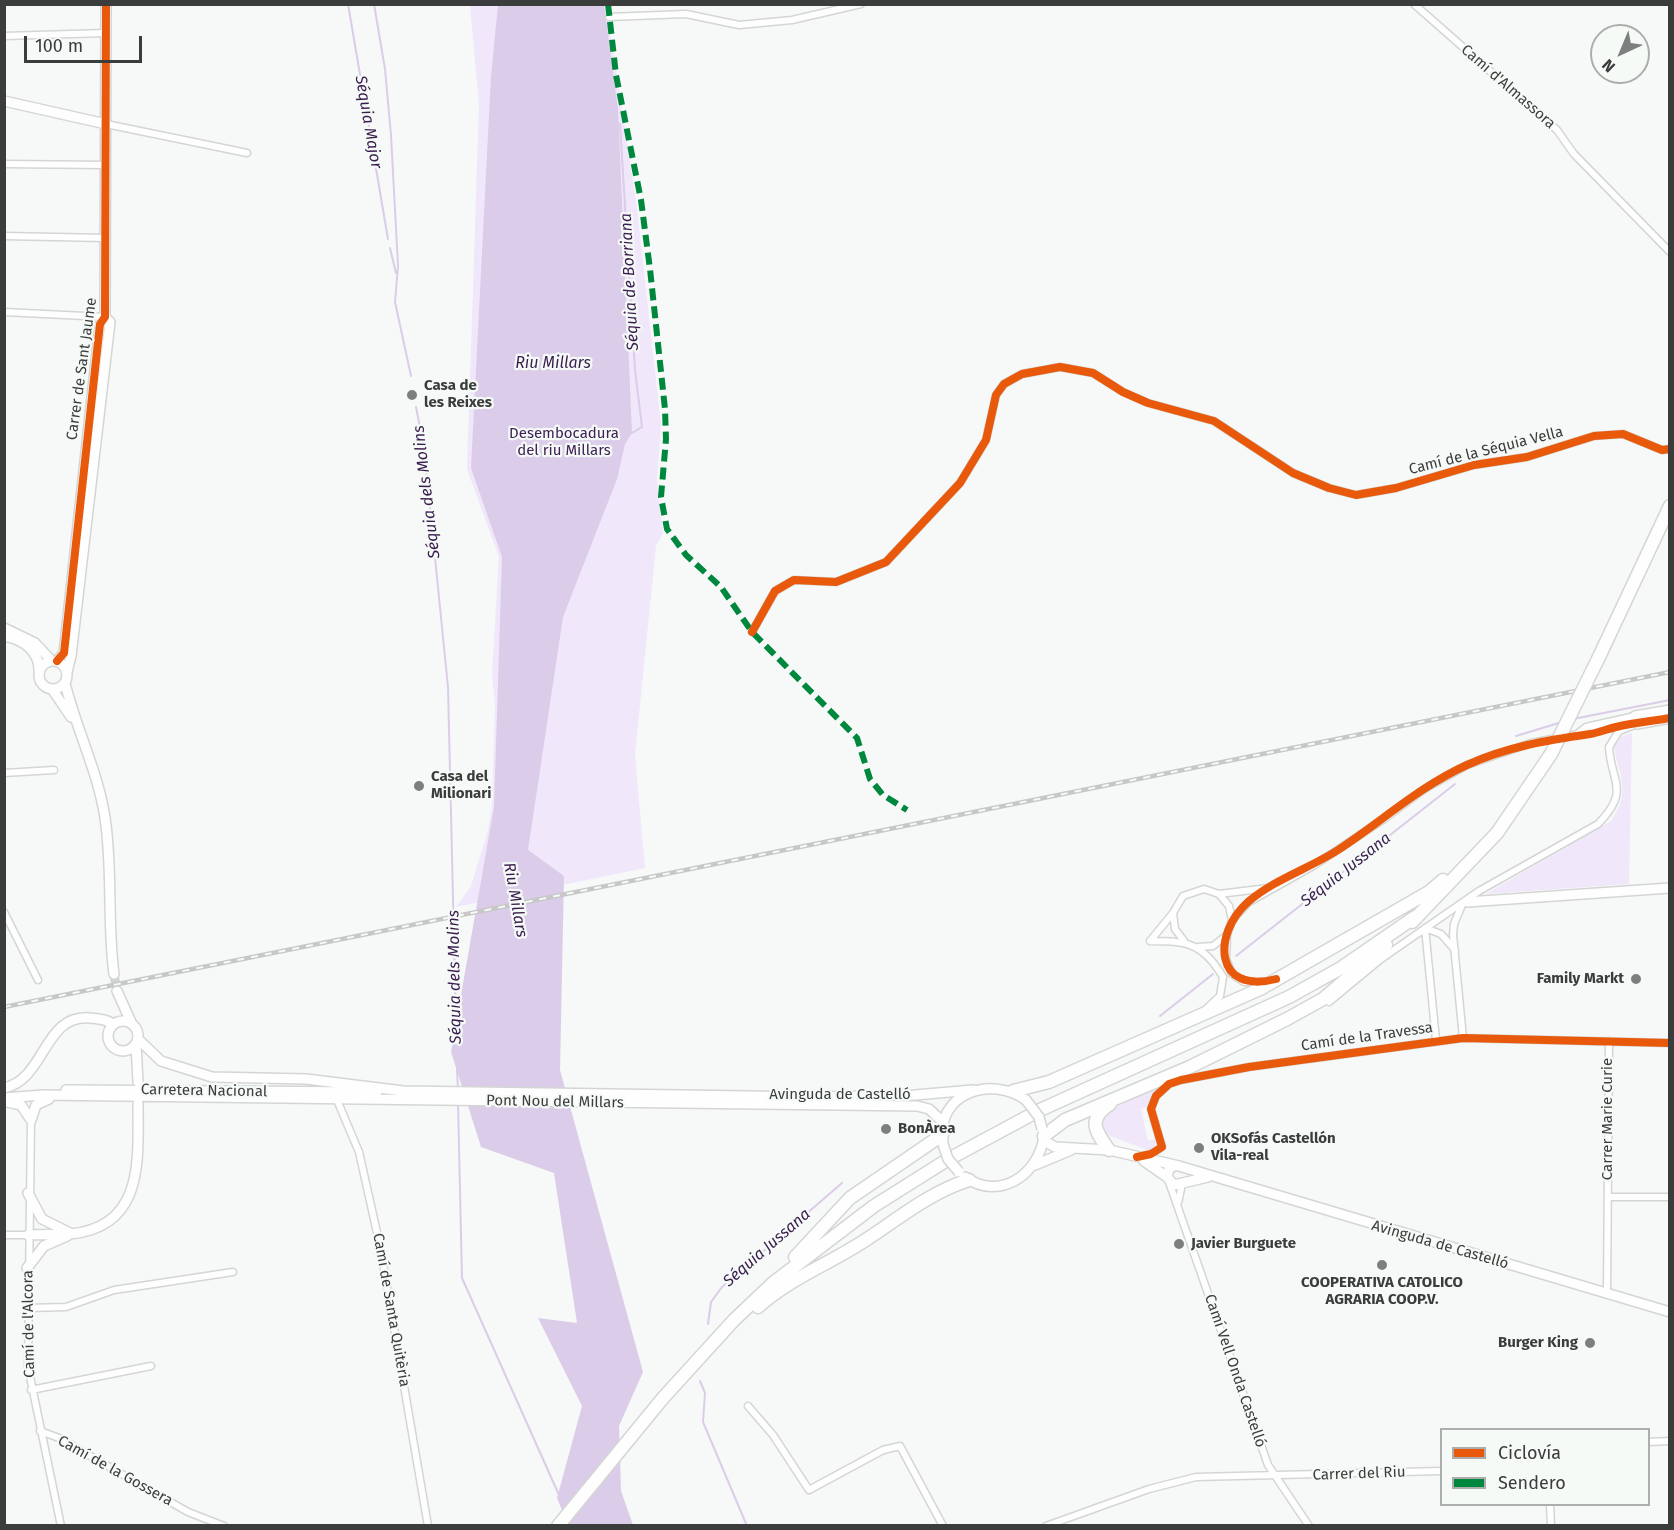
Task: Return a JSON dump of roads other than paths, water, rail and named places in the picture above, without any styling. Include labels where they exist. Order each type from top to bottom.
[{"type":"highway","points":[[773,1283],[874,1206],[947,1160],[1040,1110],[1289,997],[1341,968],[1415,917],[1497,833],[1551,754],[1670,506]]},
{"type":"highway","points":[[1013,1091],[1049,1082],[1239,999],[1409,903],[1444,880],[1458,875]]},
{"type":"highway","points":[[1043,1135],[1065,1120],[1190,1067],[1323,999],[1407,929],[1415,917]]},
{"type":"highway","points":[[1109,1150],[1097,1134],[1095,1122],[1098,1113],[1135,1091]]},
{"type":"highway","points":[[558,1526],[663,1398],[734,1320],[773,1283],[850,1198],[942,1139]]},
{"type":"highway","points":[[734,1320],[748,1317],[796,1278],[863,1242],[964,1176]]},
{"type":"main road","name":"Carrer de Sant Jaume","points":[[54,661],[63,652],[100,324],[105,317],[106,4]]},
{"type":"main road","points":[[4,101],[106,124]]},
{"type":"main road","name":"Carrer de Sant Jaume","points":[[67,672],[71,656],[110,322],[105,317]]},
{"type":"main road","points":[[4,628],[35,643],[67,672],[65,682],[74,721],[94,768],[105,818],[110,874],[109,937],[114,974]]},
{"type":"main road","points":[[4,636],[31,649],[39,659],[41,683],[52,689],[74,721]]},
{"type":"main road","points":[[39,670],[44,663],[54,661]]},
{"type":"main road","points":[[52,689],[65,682]]},
{"type":"main road","points":[[1636,720],[1670,710]]},
{"type":"main road","points":[[1636,720],[1670,718]]},
{"type":"main road","points":[[1465,903],[1670,888]]},
{"type":"main road","points":[[138,1068],[122,1052],[113,1048],[108,1041],[108,1031],[114,1023],[118,994],[131,1022],[136,1027],[138,1068],[138,1082]]},
{"type":"main road","points":[[4,1090],[25,1079],[37,1064],[52,1035],[64,1024],[85,1018],[114,1023],[123,1020],[131,1022]]},
{"type":"main road","points":[[122,1052],[130,1050],[137,1041]]},
{"type":"main road","points":[[137,1041],[161,1061],[212,1077],[306,1079],[403,1095]]},
{"type":"main road","points":[[987,1087],[1013,1091],[1026,1100],[1039,1117],[1043,1135],[1035,1165],[1020,1179],[1001,1187],[979,1185],[964,1176],[948,1159],[942,1139],[944,1122],[950,1109],[973,1090],[987,1087]]},
{"type":"main road","name":"Carretera Nacional","points":[[4,1090],[97,1089],[403,1095]]},
{"type":"main road","name":"Avinguda de Castelló","points":[[708,1100],[915,1095],[973,1090]]},
{"type":"main road","name":"Carretera Nacional","points":[[4,1100],[74,1096],[337,1100],[403,1095]]},
{"type":"main road","name":"Pont Nou del Millars","points":[[403,1095],[708,1100]]},
{"type":"main road","points":[[31,1120],[40,1101],[74,1096]]},
{"type":"main road","points":[[4,1100],[14,1101],[21,1105],[31,1120]]},
{"type":"main road","name":"Avinguda de Castelló","points":[[708,1100],[917,1106],[929,1108],[944,1122]]},
{"type":"main road","points":[[27,1268],[44,1246],[99,1226],[120,1212],[132,1193],[137,1172],[138,1103]]},
{"type":"main road","name":"Avinguda de Castelló","points":[[1043,1135],[1055,1147],[1109,1150],[1179,1167],[1670,1312]]},
{"type":"main road","name":"Avinguda de Castelló","points":[[1035,1165],[1073,1149]]},
{"type":"main road","name":"Avinguda de Castelló","points":[[1137,1157],[1168,1179]]},
{"type":"main road","points":[[1179,1167],[1186,1174],[1184,1182],[1174,1185],[1168,1179],[1169,1169],[1179,1167]]},
{"type":"main road","name":"Avinguda de Castelló","points":[[1184,1182],[1210,1176]]},
{"type":"main road","points":[[28,1193],[42,1219],[72,1234]]},
{"type":"main road","points":[[28,1235],[72,1234]]},
{"type":"street","points":[[609,17],[686,14],[739,25],[792,20],[861,4]]},
{"type":"street","name":"Camí d'Almassora","points":[[1414,4],[1557,130],[1574,154],[1670,252]]},
{"type":"street","points":[[4,36],[106,33]]},
{"type":"street","points":[[106,124],[247,153]]},
{"type":"street","points":[[4,164],[106,165]]},
{"type":"street","points":[[4,236],[106,238]]},
{"type":"street","points":[[4,312],[105,317]]},
{"type":"street","name":"Camí de la Séquia Vella","points":[[752,632],[775,591],[794,580],[836,582],[886,562],[960,483],[986,440],[996,395],[1004,384],[1022,375],[1060,367],[1093,373],[1124,392],[1148,403],[1214,421],[1293,473],[1329,488],[1356,495],[1396,488],[1474,465],[1527,457],[1594,436],[1623,434],[1662,450],[1670,449]]},
{"type":"street","points":[[1276,979],[1258,984],[1244,982],[1232,974],[1226,959],[1227,934],[1232,920],[1249,902],[1313,866],[1426,788],[1467,765],[1531,743],[1577,734],[1586,727],[1636,720]]},
{"type":"street","points":[[1190,1067],[1267,1035],[1327,1003],[1381,959],[1465,903],[1479,891],[1598,824],[1610,812],[1617,796],[1618,781],[1609,757],[1609,747],[1619,731],[1636,720]]},
{"type":"street","points":[[4,773],[54,770]]},
{"type":"street","points":[[1175,1027],[1204,1011],[1220,996],[1223,977],[1216,965],[1198,947],[1184,941],[1150,940],[1173,914],[1183,896],[1204,889],[1219,894],[1271,888]]},
{"type":"street","points":[[1219,894],[1229,906],[1232,920]]},
{"type":"street","points":[[1463,1038],[1454,924],[1465,903]]},
{"type":"street","points":[[4,912],[38,980]]},
{"type":"street","points":[[1173,914],[1175,929],[1184,941]]},
{"type":"street","points":[[1425,928],[1441,934],[1455,950]]},
{"type":"street","points":[[1425,928],[1436,1040]]},
{"type":"street","points":[[1198,947],[1214,946],[1227,934]]},
{"type":"street","name":"Camí de la Travessa","points":[[1137,1157],[1151,1154],[1162,1147],[1151,1109],[1156,1096],[1169,1084],[1248,1067],[1463,1038],[1670,1043]]},
{"type":"street","name":"Carrer Marie Curie","points":[[1607,1293],[1609,1041]]},
{"type":"street","name":"Camí de Santa Quitèria","points":[[337,1100],[359,1152],[380,1246],[428,1526]]},
{"type":"street","name":"Camí de l'Alcora","points":[[31,1120],[27,1268],[28,1367],[61,1526]]},
{"type":"street","name":"Camí Vell Onda Castelló","points":[[1168,1179],[1268,1465],[1309,1526]]},
{"type":"street","name":"Camí Vell Onda Castelló","points":[[1178,1207],[1178,1195],[1184,1182]]},
{"type":"street","name":"Carrer Marie Curie","points":[[1608,1197],[1670,1197]]},
{"type":"street","points":[[4,1235],[28,1235]]},
{"type":"street","points":[[27,1308],[66,1307],[114,1290],[233,1272]]},
{"type":"street","points":[[31,1390],[151,1366]]},
{"type":"street","points":[[748,1406],[773,1435],[809,1490],[883,1450],[900,1446],[943,1526]]},
{"type":"street","name":"Camí de la Gossera","points":[[40,1431],[59,1438],[188,1512],[224,1526]]},
{"type":"street","points":[[1650,1442],[1670,1441]]},
{"type":"street","name":"Carrer del Riu","points":[[1046,1526],[1149,1489],[1196,1477],[1276,1477],[1440,1471]]},
{"type":"street","points":[[1550,1506],[1551,1526]]},
{"type":"water","name":"Desembocadura del riu Millars","points":[[498,5],[604,5],[618,109],[632,433],[625,444],[617,479],[563,617],[528,850],[564,876],[560,1070],[643,1372],[619,1426],[621,1491],[633,1525],[568,1525],[557,1498],[582,1406],[538,1318],[577,1323],[554,1173],[481,1147],[451,1052],[494,807],[502,557],[471,468],[491,76]]},
{"type":"waterway","name":"Séquia Major","points":[[348,4],[388,239]]},
{"type":"waterway","name":"Séquia dels Molins","points":[[374,4],[385,69],[391,135],[398,266],[395,302],[411,376]]},
{"type":"waterway","name":"Séquia de Borriana","points":[[620,124],[635,370],[642,427],[632,433]]},
{"type":"waterway","name":"Séquia dels Molins","points":[[390,248],[396,273]]},
{"type":"waterway","name":"Séquia dels Molins","points":[[416,407],[424,448],[448,687],[456,1024]]},
{"type":"waterway","name":"Séquia Jussana","points":[[1573,719],[1670,700]]},
{"type":"waterway","name":"Séquia Jussana","points":[[1516,736],[1562,722]]},
{"type":"waterway","name":"Séquia Jussana","points":[[1236,956],[1455,784]]},
{"type":"waterway","name":"Séquia Jussana","points":[[1160,1016],[1213,974]]},
{"type":"waterway","name":"Séquia dels Molins","points":[[457,1069],[458,1090]]},
{"type":"waterway","name":"Séquia dels Molins","points":[[458,1102],[462,1278],[559,1495]]},
{"type":"waterway","name":"Séquia Jussana","points":[[708,1324],[711,1302],[722,1287],[842,1183]]},
{"type":"waterway","name":"Séquia Jussana","points":[[700,1381],[705,1393],[703,1422],[747,1526]]},
{"type":"tunnel","points":[[114,974],[117,991]]},
{"type":"railway","points":[[4,1007],[1670,672]]},
{"type":"place","name":"Casa de les Reixes","points":[[412,395]]},
{"type":"place","name":"Casa del Milionari","points":[[419,786]]},
{"type":"place","name":"Family Markt","points":[[1636,979]]},
{"type":"place","name":"BonÀrea","points":[[886,1129]]},
{"type":"place","name":"OKSofás Castellón Vila-real","points":[[1199,1148]]},
{"type":"place","name":"Javier Burguete","points":[[1179,1244]]},
{"type":"place","name":"COOPERATIVA CATOLICO AGRARIA COOP.V.","points":[[1382,1265]]},
{"type":"place","name":"Burger King","points":[[1590,1343]]},
{"type":"water label","name":"Riu Millars","points":[[553,364]]},
{"type":"water label","name":"Riu Millars","points":[[515,900]]}]
